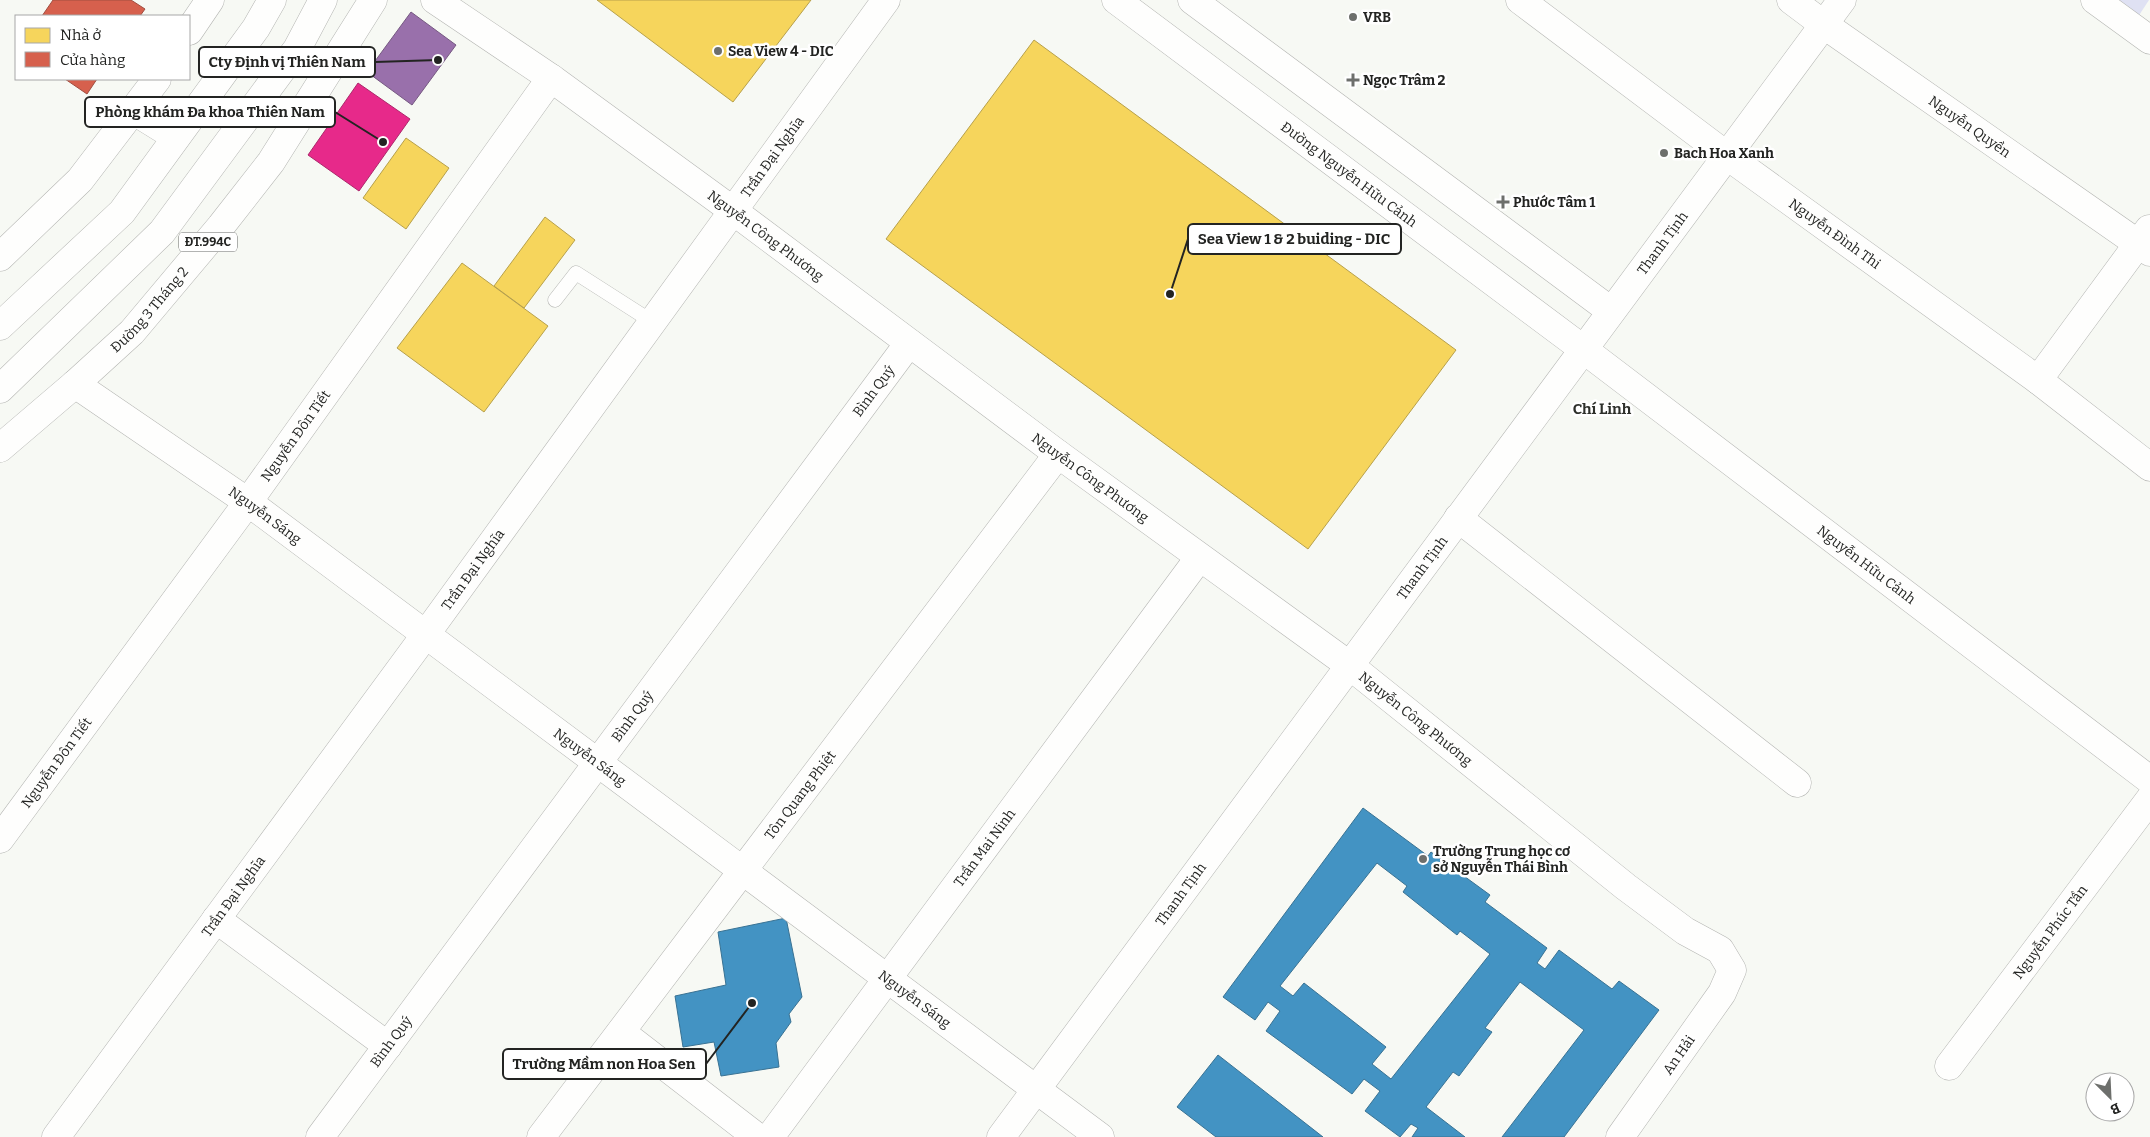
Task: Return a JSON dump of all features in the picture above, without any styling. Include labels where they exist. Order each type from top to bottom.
[{"type":"street","points":[[190,30],[210,0]]},
{"type":"street","points":[[0,326],[122,212],[256,28],[272,0]]},
{"type":"street","name":"ĐT.994C","points":[[0,389],[162,232],[297,49],[322,0]]},
{"type":"street","name":"Đường 3 Tháng 2","points":[[0,448],[132,332],[221,226],[266,169],[373,0]]},
{"type":"street","name":"Nguyễn Công Phương","points":[[435,0],[551,78],[732,210],[1199,558],[1349,665],[1626,887],[1684,931],[1720,950],[1732,970]]},
{"type":"street","name":"Trần Đại Nghĩa","points":[[56,1137],[426,634],[886,0]]},
{"type":"street","name":"Đường Nguyễn Hữu Cảnh","points":[[1116,0],[1583,348]]},
{"type":"street","points":[[1192,0],[1611,311]]},
{"type":"street","name":"Nguyễn Đình Thi","points":[[1520,0],[1726,155],[2038,380],[2150,467]]},
{"type":"street","name":"Nguyễn Quyền","points":[[1791,0],[1823,24],[2146,241]]},
{"type":"street","name":"Thanh Tịnh","points":[[1001,1137],[1842,0]]},
{"type":"street","points":[[2095,0],[2150,40]]},
{"type":"street","name":"Nguyễn Đôn Tiết","points":[[0,839],[248,502],[551,78]]},
{"type":"street","points":[[0,257],[80,180],[156,80]]},
{"type":"street","points":[[134,110],[176,137]]},
{"type":"street","points":[[2038,380],[2146,241]]},
{"type":"street","name":"Bình Quý","points":[[320,1137],[908,343]]},
{"type":"street","name":"Nguyễn Hữu Cảnh","points":[[1583,348],[2150,780]]},
{"type":"street","name":"Nguyễn Sáng","points":[[75,384],[248,502],[887,980],[1037,1088],[1100,1137]]},
{"type":"street","name":"Tôn Quang Phiệt","points":[[541,1137],[1058,454]]},
{"type":"street","points":[[1458,518],[1797,783]]},
{"type":"street","name":"Trần Mai Ninh","points":[[770,1137],[1199,558]]},
{"type":"street","name":"Nguyễn Phúc Tần","points":[[1949,1066],[2150,799]]},
{"type":"street","points":[[216,919],[388,1046]]},
{"type":"street","name":"An Hải","points":[[1620,1137],[1722,993],[1732,970]]},
{"type":"street","points":[[621,1032],[756,1137]]},
{"type":"lane","points":[[555,300],[576,273],[652,322]]},
{"type":"shaded area","points":[[2097,0],[2149,0],[2132,26]]},
{"type":"building: Nhà ở","name":"Sea View 4 - DIC","points":[[597,0],[811,0],[733,102]]},
{"type":"building: Nhà ở","points":[[1034,40],[1456,350],[1308,549],[886,239]]},
{"type":"building: Nhà ở","points":[[406,138],[449,168],[406,229],[363,198]]},
{"type":"building: Nhà ở","points":[[545,217],[575,240],[524,308],[494,286]]},
{"type":"building: Nhà ở","points":[[462,263],[548,326],[484,412],[397,348]]},
{"type":"building: Cửa hàng","points":[[53,0],[131,0],[145,9],[141,15],[43,15]]},
{"type":"building: Cửa hàng","points":[[66,80],[96,80],[87,94]]},
{"type":"building: Văn phòng","points":[[411,12],[456,45],[412,105],[367,72]]},
{"type":"building: Trường học","points":[[1363,808],[1428,856],[1431,852],[1490,895],[1485,902],[1547,948],[1537,963],[1545,969],[1559,950],[1612,989],[1619,981],[1659,1010],[1564,1137],[1502,1137],[1584,1030],[1520,982],[1485,1028],[1492,1032],[1459,1076],[1453,1072],[1426,1107],[1465,1137],[1412,1137],[1418,1128],[1411,1124],[1400,1137],[1365,1111],[1380,1091],[1364,1079],[1352,1094],[1266,1031],[1280,1011],[1268,1002],[1255,1020],[1223,997]],"holes":[[[1377,863],[1407,886],[1403,892],[1457,935],[1460,931],[1490,954],[1391,1079],[1372,1064],[1386,1047],[1304,983],[1293,996],[1280,986]]]},
{"type":"building: Trường học","points":[[786,918],[802,997],[789,1014],[791,1022],[776,1043],[779,1067],[721,1076],[714,1042],[683,1047],[675,996],[726,985],[718,932]]},
{"type":"building: Trường học","points":[[1218,1055],[1323,1137],[1216,1137],[1177,1107]]},
{"type":"building: Y tế","points":[[358,83],[410,119],[359,191],[308,155]]},
{"type":"place","name":"VRB","points":[[1353,17]]},
{"type":"place","name":"Sea View 4 - DIC","points":[[718,51]]},
{"type":"place","name":"Cty Định vị Thiên Nam","points":[[438,60]]},
{"type":"place","name":"Ngọc Trâm 2","points":[[1353,80]]},
{"type":"place","name":"Phòng khám Đa khoa Thiên Nam","points":[[383,142]]},
{"type":"place","name":"Bach Hoa Xanh","points":[[1664,153]]},
{"type":"place","name":"Phước Tâm 1","points":[[1503,202]]},
{"type":"place","name":"Sea View 1 & 2 buiding - DIC","points":[[1170,294]]},
{"type":"place","name":"Trường Trung học cơ sở Nguyễn Thái Bình","points":[[1423,859]]},
{"type":"place","name":"Trường Mầm non Hoa Sen","points":[[752,1003]]},
{"type":"district","name":"Chí Linh","points":[[1602,409]]}]
